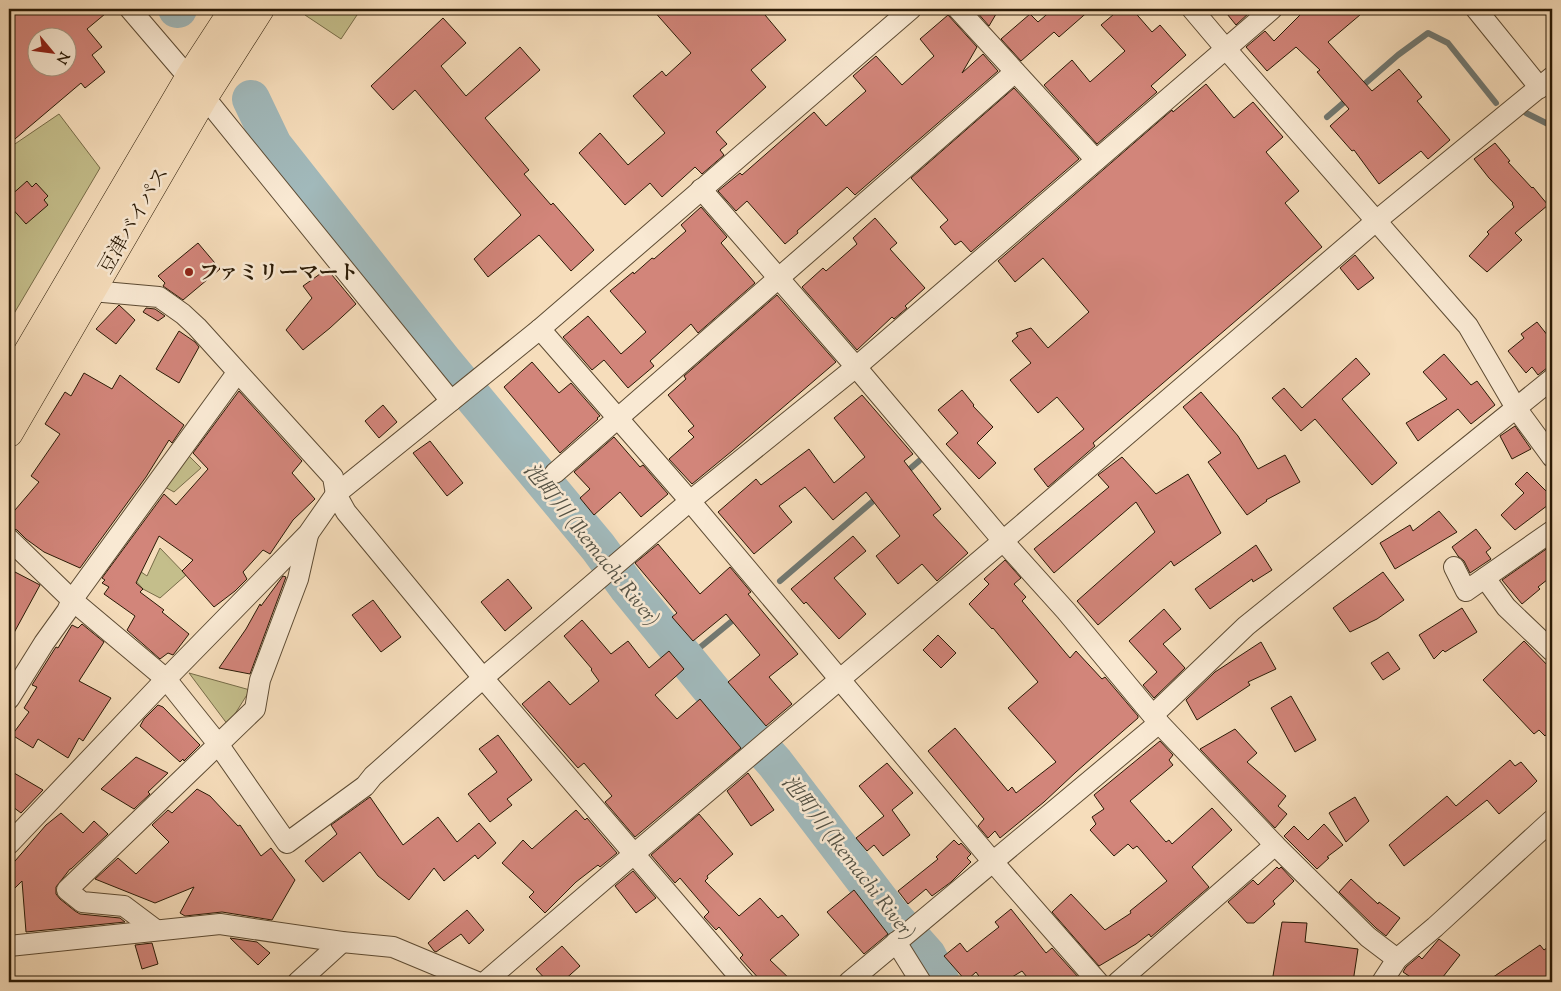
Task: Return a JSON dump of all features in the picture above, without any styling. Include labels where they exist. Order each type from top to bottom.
[{"type":"highway","name":"豆津バイパス","points":[[9,433],[81,285],[196,88],[234,9]]},
{"type":"highway","name":"豆津バイパス","points":[[196,88],[260,9]]},
{"type":"highway","name":"豆津バイパス","points":[[9,384],[81,285]]},
{"type":"street","points":[[130,9],[451,401]]},
{"type":"street","points":[[9,844],[166,679],[308,534],[336,494],[540,329],[911,9]]},
{"type":"street","points":[[958,9],[1096,160]]},
{"type":"street","points":[[1192,9],[1468,326],[1516,408],[1552,458]]},
{"type":"street","points":[[9,539],[72,600],[166,679],[218,744],[287,843],[365,786],[373,776],[483,678],[690,501],[856,367],[1272,9]]},
{"type":"street","points":[[485,982],[1376,221],[1546,82],[1476,9]]},
{"type":"street","points":[[555,473],[1015,72]]},
{"type":"street","points":[[701,189],[856,367],[1156,719],[1275,845],[1368,937],[1397,960]]},
{"type":"street","points":[[81,285],[160,297],[197,327],[333,477],[336,494],[346,512],[483,678],[744,982]]},
{"type":"street","points":[[540,329],[690,501],[993,862],[1098,982]]},
{"type":"street","points":[[9,699],[44,643],[67,611],[72,600],[237,373]]},
{"type":"street","points":[[849,982],[993,862],[1156,719],[1246,626],[1552,379]]},
{"type":"street","points":[[1454,566],[1466,591],[1552,531]]},
{"type":"street","points":[[156,930],[124,906],[82,902],[67,890],[255,709],[260,680],[298,579],[308,534]]},
{"type":"street","points":[[1485,578],[1506,607],[1552,651]]},
{"type":"street","points":[[1382,982],[1397,960],[1552,820]]},
{"type":"street","points":[[1118,982],[1275,845]]},
{"type":"street","points":[[9,946],[220,924],[342,942],[393,947],[477,982]]},
{"type":"street","points":[[298,982],[342,942]]},
{"type":"street","points":[[896,942],[921,982]]},
{"type":"shaded area","points":[[310,9],[361,9],[341,39],[305,15]]},
{"type":"shaded area","points":[[59,114],[100,168],[9,322],[9,148]]},
{"type":"shaded area","points":[[186,453],[201,468],[174,492],[163,486]]},
{"type":"shaded area","points":[[160,548],[186,575],[160,598],[143,589],[126,570],[131,565],[147,576]]},
{"type":"shaded area","points":[[189,673],[250,690],[228,725]]},
{"type":"building","points":[[9,9],[111,9],[87,29],[102,47],[92,55],[105,72],[85,88],[81,83],[9,144]]},
{"type":"building","points":[[652,9],[760,9],[786,40],[751,70],[766,87],[716,132],[727,144],[720,150],[724,155],[702,174],[695,167],[662,197],[650,183],[625,205],[579,153],[600,133],[628,165],[665,133],[633,96],[662,71],[666,76],[691,53]]},
{"type":"building","points":[[977,9],[999,9],[989,26],[976,11]]},
{"type":"building","points":[[1053,9],[1091,9],[1059,37],[1054,32],[1021,61],[1001,39],[1030,14],[1038,22]]},
{"type":"building","points":[[1120,9],[1132,9],[1152,32],[1160,25],[1186,55],[1151,86],[1157,92],[1097,144],[1044,85],[1072,60],[1090,82],[1125,51],[1101,25]]},
{"type":"building","points":[[1223,9],[1247,9],[1250,12],[1236,25]]},
{"type":"building","points":[[1306,9],[1367,9],[1328,42],[1372,91],[1399,69],[1422,97],[1417,101],[1450,140],[1428,159],[1421,151],[1379,184],[1354,150],[1352,151],[1330,126],[1349,109],[1317,72],[1320,70],[1296,47],[1267,71],[1246,47],[1265,31],[1274,41]]},
{"type":"building","points":[[948,15],[977,47],[962,73],[983,54],[998,71],[855,195],[847,187],[785,244],[747,201],[736,211],[718,191],[740,173],[742,175],[814,112],[826,126],[866,91],[853,76],[876,56],[902,85],[934,56],[920,39]]},
{"type":"building","points":[[443,18],[466,43],[441,66],[466,96],[520,47],[540,70],[485,118],[529,170],[524,174],[551,205],[553,203],[594,250],[571,271],[539,235],[488,277],[474,259],[521,215],[415,90],[393,110],[371,86]]},
{"type":"building","points":[[1206,84],[1234,118],[1253,102],[1283,137],[1266,152],[1299,191],[1285,203],[1322,247],[1093,443],[1095,446],[1048,487],[1034,469],[1084,429],[1057,397],[1038,413],[1010,380],[1031,363],[1012,341],[1018,336],[1016,333],[1031,328],[1048,348],[1089,312],[1043,258],[1015,282],[998,261],[1172,110],[1173,112]]},
{"type":"building","points":[[1014,88],[1079,159],[971,252],[961,241],[955,245],[940,227],[948,220],[911,178]]},
{"type":"building","points":[[1495,143],[1510,161],[1508,162],[1548,205],[1515,233],[1522,240],[1487,272],[1469,256],[1489,234],[1487,232],[1514,207],[1513,203],[1474,159]]},
{"type":"building","points":[[27,181],[32,187],[36,183],[48,196],[44,200],[48,205],[26,224],[9,205],[9,197]]},
{"type":"building","points":[[701,207],[727,237],[721,243],[755,283],[698,333],[691,324],[650,361],[654,366],[628,388],[604,360],[592,370],[563,337],[588,316],[621,354],[646,332],[610,291],[652,258],[654,259],[686,231],[681,225]]},
{"type":"building","points":[[875,218],[897,243],[890,249],[925,288],[905,306],[907,308],[894,319],[892,317],[857,350],[802,287],[823,268],[826,271],[857,244],[853,238]]},
{"type":"building","name":"ファミリーマート","points":[[198,243],[220,269],[183,300],[163,286],[165,283],[158,276]]},
{"type":"building","points":[[1355,255],[1374,278],[1358,290],[1340,268]]},
{"type":"building","points":[[327,269],[356,304],[303,350],[286,330],[312,298],[303,286]]},
{"type":"building","points":[[777,295],[836,362],[692,484],[669,459],[694,437],[688,431],[694,426],[668,395],[686,379],[684,376]]},
{"type":"building","points":[[119,305],[135,320],[116,344],[96,329]]},
{"type":"building","points":[[146,308],[155,309],[165,316],[158,321],[143,312]]},
{"type":"building","points":[[1537,322],[1552,341],[1552,364],[1538,375],[1532,367],[1526,373],[1508,351],[1524,338],[1521,334]]},
{"type":"building","points":[[179,331],[199,347],[179,383],[156,369]]},
{"type":"building","points":[[1444,354],[1471,385],[1477,381],[1495,405],[1471,424],[1458,409],[1418,441],[1406,423],[1447,399],[1423,372]]},
{"type":"building","points":[[1356,358],[1370,374],[1342,399],[1397,463],[1372,485],[1315,419],[1301,431],[1272,398],[1284,388],[1302,408]]},
{"type":"building","points":[[532,362],[559,393],[571,383],[600,416],[560,453],[504,387]]},
{"type":"building","points":[[84,373],[112,389],[120,375],[184,425],[172,443],[169,440],[146,477],[80,568],[44,552],[17,530],[9,527],[9,517],[39,482],[31,476],[60,434],[45,424],[65,392],[71,396]]},
{"type":"building","points":[[962,390],[973,406],[993,427],[977,443],[996,463],[979,479],[946,444],[958,433],[938,410]]},
{"type":"building","points":[[239,391],[302,461],[292,473],[315,499],[293,520],[270,554],[263,550],[243,572],[247,579],[214,607],[182,571],[193,560],[159,536],[136,583],[143,589],[140,592],[164,610],[162,612],[189,634],[173,655],[168,653],[160,659],[127,630],[135,616],[104,594],[109,587],[102,583],[105,580],[102,578],[164,494],[176,505],[208,469],[193,453]]},
{"type":"building","points":[[1201,392],[1238,436],[1258,469],[1285,455],[1300,482],[1266,500],[1247,515],[1208,462],[1221,453],[1183,407]]},
{"type":"building","points":[[862,395],[913,454],[904,461],[941,509],[933,515],[968,553],[937,581],[922,564],[898,584],[876,556],[900,536],[866,492],[833,520],[805,487],[779,506],[792,522],[754,554],[718,512],[756,479],[761,485],[809,449],[834,483],[865,457],[834,418]]},
{"type":"building","points":[[383,405],[397,422],[379,438],[365,421]]},
{"type":"building","points":[[1515,426],[1531,449],[1512,459],[1500,436]]},
{"type":"building","points":[[614,437],[640,467],[643,465],[668,494],[641,517],[620,492],[594,515],[580,498],[590,489],[574,472]]},
{"type":"building","points":[[430,441],[463,483],[447,496],[413,453]]},
{"type":"building","points":[[1122,457],[1156,494],[1188,474],[1221,533],[1174,566],[1171,561],[1098,625],[1077,601],[1155,532],[1136,502],[1054,573],[1034,549],[1109,487],[1098,475]]},
{"type":"building","points":[[1527,472],[1552,497],[1552,502],[1515,530],[1501,515],[1524,493],[1515,484]]},
{"type":"building","points":[[1439,511],[1457,532],[1395,569],[1380,543],[1410,525],[1413,531]]},
{"type":"building","points":[[1476,529],[1491,548],[1486,552],[1491,559],[1470,573],[1464,561],[1452,547]]},
{"type":"building","points":[[853,536],[866,551],[834,578],[866,614],[839,639],[806,602],[804,604],[791,589]]},
{"type":"building","points":[[658,544],[700,594],[730,567],[751,592],[748,594],[798,654],[769,677],[792,704],[766,726],[728,682],[760,655],[726,614],[693,641],[672,617],[677,613],[635,563]]},
{"type":"building","points":[[1256,545],[1272,570],[1253,582],[1252,579],[1210,609],[1195,589]]},
{"type":"building","points":[[1552,545],[1552,576],[1538,587],[1540,589],[1522,604],[1502,580]]},
{"type":"building","points":[[1005,560],[1021,578],[1014,584],[1026,597],[1022,601],[1070,658],[1076,651],[1102,679],[1105,677],[1138,718],[1044,802],[1000,838],[995,831],[988,838],[978,826],[984,819],[928,751],[955,728],[1008,791],[1012,787],[1016,793],[1056,762],[1008,708],[1038,682],[993,628],[969,604],[989,584],[984,579]]},
{"type":"building","points":[[9,571],[14,574],[15,572],[40,585],[9,642]]},
{"type":"building","points":[[1383,572],[1404,600],[1377,619],[1350,632],[1333,608]]},
{"type":"building","points":[[283,576],[286,577],[250,674],[219,668],[246,629],[260,604],[261,606]]},
{"type":"building","points":[[508,579],[532,608],[505,631],[481,602]]},
{"type":"building","points":[[373,600],[401,637],[381,652],[352,615]]},
{"type":"building","points":[[1462,608],[1477,632],[1445,652],[1443,650],[1434,659],[1419,635]]},
{"type":"building","points":[[1164,609],[1181,629],[1163,644],[1185,668],[1154,698],[1143,685],[1157,672],[1129,641]]},
{"type":"building","points":[[582,620],[611,654],[628,641],[649,668],[669,651],[684,669],[655,695],[677,719],[700,699],[741,748],[635,837],[605,802],[612,796],[584,763],[578,768],[522,704],[549,681],[570,705],[599,681],[592,669],[564,636]]},
{"type":"building","points":[[82,624],[104,642],[79,681],[111,698],[83,741],[79,738],[68,758],[38,739],[33,748],[12,735],[29,712],[24,708],[37,687],[32,685],[54,650],[56,647],[58,648],[72,625],[78,628]]},
{"type":"building","points":[[938,635],[956,653],[941,668],[923,650]]},
{"type":"building","points":[[1524,641],[1552,670],[1552,728],[1545,736],[1539,730],[1534,734],[1483,680]]},
{"type":"building","points":[[1261,642],[1276,669],[1248,682],[1250,685],[1197,720],[1186,700],[1215,672]]},
{"type":"building","points":[[1388,652],[1400,669],[1383,680],[1371,663]]},
{"type":"building","points":[[1291,696],[1316,740],[1295,752],[1271,708]]},
{"type":"building","points":[[158,705],[163,707],[200,745],[184,761],[183,759],[180,762],[140,726],[144,719]]},
{"type":"building","points":[[1235,729],[1257,753],[1247,762],[1286,796],[1278,806],[1287,814],[1275,828],[1200,749]]},
{"type":"building","points":[[498,735],[532,780],[507,799],[512,805],[490,822],[468,794],[497,772],[479,749]]},
{"type":"building","points":[[1160,741],[1173,755],[1169,760],[1173,765],[1130,801],[1166,842],[1169,840],[1172,844],[1212,808],[1232,830],[1192,867],[1209,887],[1151,937],[1149,934],[1099,966],[1052,912],[1071,894],[1105,930],[1131,913],[1130,911],[1167,881],[1137,846],[1133,849],[1128,844],[1114,856],[1090,830],[1096,824],[1092,817],[1104,809],[1094,795]]},
{"type":"building","points":[[136,757],[168,773],[134,809],[101,789]]},
{"type":"building","points":[[1510,760],[1515,766],[1521,762],[1537,781],[1499,814],[1487,800],[1404,866],[1389,845],[1447,796],[1456,806]]},
{"type":"building","points":[[887,763],[913,793],[892,810],[910,835],[883,856],[874,845],[867,851],[856,838],[884,816],[859,786]]},
{"type":"building","points":[[9,770],[43,790],[21,813],[9,804]]},
{"type":"building","points":[[748,773],[774,810],[751,826],[727,791]]},
{"type":"building","points":[[197,789],[210,796],[238,826],[240,825],[261,856],[271,848],[295,880],[272,920],[222,912],[185,916],[180,913],[194,887],[155,903],[95,879],[118,858],[136,874],[169,842],[152,825],[168,810],[172,813]]},
{"type":"building","points":[[370,797],[403,845],[438,817],[457,842],[479,823],[496,843],[478,859],[475,855],[444,881],[434,868],[409,900],[378,876],[360,852],[323,882],[305,861],[337,834],[331,825]]},
{"type":"building","points":[[1355,797],[1369,821],[1346,842],[1329,813]]},
{"type":"building","points":[[576,810],[585,820],[587,818],[617,853],[600,867],[598,865],[576,882],[545,913],[529,897],[534,892],[502,863],[523,840],[532,849]]},
{"type":"building","points":[[61,813],[83,833],[94,821],[108,834],[70,869],[56,887],[56,894],[80,914],[120,918],[125,922],[26,932],[22,881],[9,894],[9,868],[46,825]]},
{"type":"building","points":[[699,814],[733,854],[707,876],[708,878],[705,881],[739,916],[760,898],[778,918],[782,915],[799,935],[770,960],[793,982],[762,982],[740,958],[743,955],[719,927],[716,930],[704,917],[709,912],[680,878],[675,883],[651,855]]},
{"type":"building","points":[[1324,824],[1343,845],[1327,857],[1329,858],[1317,869],[1284,836],[1294,826],[1308,840]]},
{"type":"building","points":[[954,840],[959,845],[961,843],[971,854],[967,858],[971,862],[951,882],[932,896],[926,889],[908,904],[898,891],[938,859],[936,857]]},
{"type":"building","points":[[1277,867],[1279,869],[1281,867],[1294,881],[1273,901],[1275,904],[1254,923],[1247,923],[1228,902],[1253,880],[1258,885]]},
{"type":"building","points":[[633,871],[656,898],[636,913],[615,886]]},
{"type":"building","points":[[1351,879],[1378,904],[1379,902],[1400,918],[1386,936],[1339,892]]},
{"type":"building","points":[[854,890],[888,934],[864,954],[827,912]]},
{"type":"building","points":[[1011,909],[1046,953],[1052,948],[1079,978],[1073,982],[1031,982],[1022,971],[1004,982],[983,982],[976,972],[966,981],[944,956],[960,943],[967,952],[999,927],[995,922]]},
{"type":"building","points":[[467,910],[484,930],[469,944],[461,934],[436,952],[434,951],[428,943]]},
{"type":"building","points":[[1282,922],[1307,923],[1305,942],[1358,949],[1353,982],[1272,982]]},
{"type":"building","points":[[230,938],[257,942],[270,953],[258,965]]},
{"type":"building","points":[[1439,939],[1460,955],[1439,982],[1418,982],[1403,972],[1419,956],[1422,959]]},
{"type":"building","points":[[152,943],[158,964],[142,969],[135,945]]},
{"type":"building","points":[[1552,944],[1552,982],[1486,982],[1540,945],[1544,950]]},
{"type":"building","points":[[562,946],[580,966],[562,982],[548,982],[536,969]]},
{"type":"waterway","points":[[1360,88],[1398,55],[1428,33],[1448,43],[1496,103]]},
{"type":"waterway","points":[[1327,117],[1349,98]]},
{"type":"waterway","name":"池町川 (Ikemachi River)","points":[[251,99],[273,145],[444,362],[598,547],[628,588],[732,715],[775,763],[888,911],[927,955],[941,982]]},
{"type":"waterway","points":[[1526,113],[1552,126]]},
{"type":"waterway","points":[[905,473],[919,461]]},
{"type":"waterway","points":[[780,581],[879,496]]},
{"type":"waterway","points":[[686,659],[738,616]]},
{"type":"place","name":"ファミリーマート","points":[[189,272]]}]
